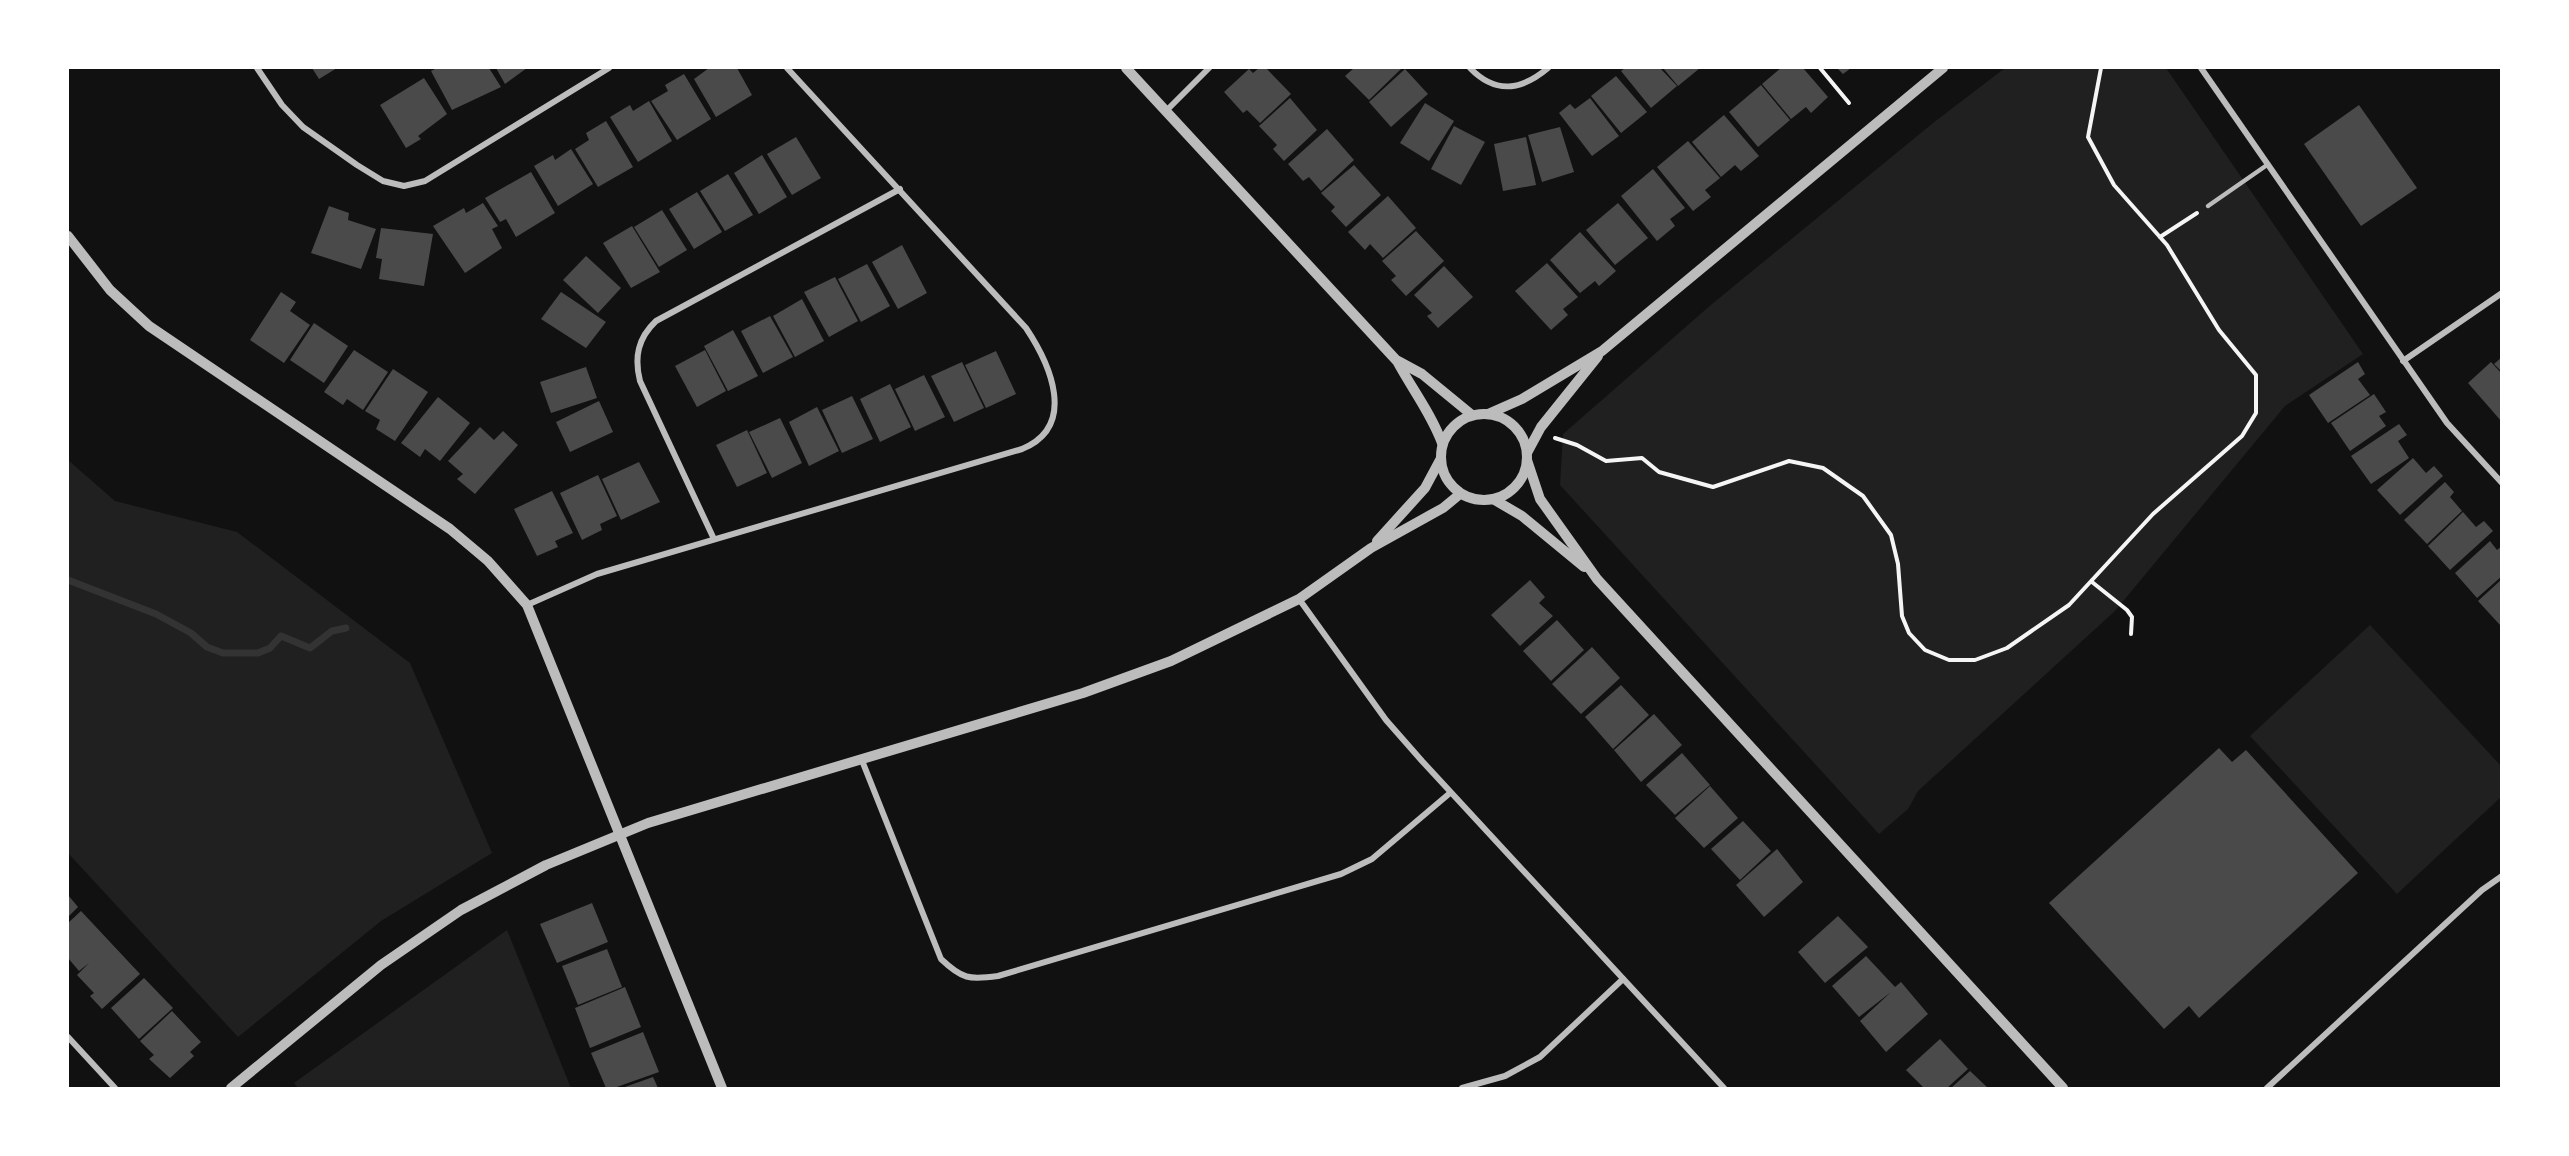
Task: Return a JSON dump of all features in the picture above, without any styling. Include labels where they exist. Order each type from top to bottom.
[{"type":"street","points":[[257,68],[282,105],[303,127],[383,181],[404,186],[425,181],[609,68]]},
{"type":"street","points":[[527,605],[597,574],[713,537],[1022,448],[1035,443],[1047,429],[1055,410],[1054,393],[1047,366],[1026,328],[787,68]]},
{"type":"street","points":[[1126,68],[1397,361],[1412,389],[1431,415],[1443,443]]},
{"type":"street","points":[[1166,111],[1209,68]]},
{"type":"street","points":[[1470,68],[1480,78],[1494,85],[1510,87],[1532,81],[1548,68]]},
{"type":"street","points":[[1371,548],[1425,488],[1440,460],[1443,443],[1454,426],[1472,415],[1488,414],[1522,399],[1602,351],[1943,68]]},
{"type":"street","points":[[2201,68],[2447,423],[2502,483]]},
{"type":"street","points":[[713,537],[640,381],[636,362],[646,330],[656,321],[900,189]]},
{"type":"street","points":[[68,236],[110,290],[149,326],[450,529],[488,561],[527,605],[722,1089]]},
{"type":"street","points":[[2403,361],[2502,293]]},
{"type":"street","points":[[1440,460],[1447,479],[1460,494],[1471,499],[1493,499],[1517,486],[1540,427],[1602,351]]},
{"type":"street","points":[[1397,361],[1422,374],[1472,415]]},
{"type":"street","points":[[1488,414],[1510,422],[1525,441],[1527,457],[1540,499],[1597,579],[2063,1089]]},
{"type":"street","points":[[231,1089],[346,992],[420,937],[497,890],[620,834],[861,758],[1083,693],[1171,661],[1299,599],[1371,548],[1443,508],[1460,494]]},
{"type":"street","points":[[1493,499],[1522,516],[1597,579]]},
{"type":"street","points":[[1299,599],[1386,720],[1450,793],[1724,1089]]},
{"type":"street","points":[[861,758],[941,958],[955,972],[973,980],[998,976],[1341,874],[1372,859],[1450,793]]},
{"type":"street","points":[[2267,1089],[2482,890],[2502,876]]},
{"type":"street","points":[[1462,1089],[1505,1076],[1540,1057],[1623,979]]},
{"type":"street","points":[[68,1037],[115,1089]]},
{"type":"lane","points":[[2208,206],[2267,165]]},
{"type":"path","points":[[1820,68],[1849,103]]},
{"type":"path","points":[[1555,438],[1577,445],[1606,461],[1642,458],[1659,472],[1713,487],[1789,461],[1823,468],[1863,496],[1891,535],[1898,564],[1902,616],[1909,633],[1924,650],[1949,660],[1975,660],[2007,648],[2046,622],[2092,582],[2153,514],[2242,436],[2256,413],[2256,375],[2219,330],[2160,237],[2114,185],[2088,137],[2100,68]]},
{"type":"path","points":[[2160,237],[2208,206]]},
{"type":"path","points":[[2092,582],[2127,610],[2132,617],[2131,634]]},
{"type":"shaded area","points":[[2005,68],[2166,68],[2363,354],[2285,406],[2115,611],[1918,791],[1908,809],[1879,834],[1560,485],[1563,434],[1712,304],[1933,123]]},
{"type":"shaded area","points":[[68,460],[115,501],[237,532],[410,663],[492,853],[381,921],[238,1037],[68,853]]},
{"type":"shaded area","points":[[2370,625],[2501,766],[2501,797],[2397,894],[2250,736]]},
{"type":"shaded area","points":[[507,930],[571,1088],[298,1088],[294,1083]]},
{"type":"building","points":[[312,68],[337,68],[319,79]]},
{"type":"building","points":[[437,68],[489,68],[501,87],[452,110],[431,71]]},
{"type":"building","points":[[496,68],[527,68],[505,84]]},
{"type":"building","points":[[709,68],[737,68],[752,95],[716,117],[694,79]]},
{"type":"building","points":[[1259,68],[1266,68],[1291,94],[1260,123],[1247,110],[1243,113],[1224,92],[1249,69],[1253,73]]},
{"type":"building","points":[[1354,68],[1402,68],[1369,100],[1345,76]]},
{"type":"building","points":[[1625,68],[1660,68],[1677,86],[1651,108],[1621,71]]},
{"type":"building","points":[[1663,68],[1700,68],[1678,86]]},
{"type":"building","points":[[1781,68],[1803,68],[1828,97],[1811,113],[1806,107],[1791,119],[1762,84]]},
{"type":"building","points":[[1837,68],[1851,68],[1843,74]]},
{"type":"building","points":[[1405,69],[1428,94],[1391,127],[1369,102]]},
{"type":"building","points":[[684,74],[711,119],[677,140],[651,101],[668,91],[665,85]]},
{"type":"building","points":[[1616,76],[1647,112],[1621,133],[1591,96]]},
{"type":"building","points":[[424,78],[447,114],[418,136],[421,139],[406,148],[380,105]]},
{"type":"building","points":[[1761,85],[1790,120],[1758,147],[1729,112]]},
{"type":"building","points":[[1290,98],[1317,130],[1284,161],[1273,149],[1277,145],[1259,126]]},
{"type":"building","points":[[1590,98],[1619,136],[1592,156],[1559,113],[1570,104],[1575,109]]},
{"type":"building","points":[[649,101],[672,141],[638,162],[610,117],[630,105],[633,111]]},
{"type":"building","points":[[1425,103],[1454,121],[1429,161],[1400,143]]},
{"type":"building","points":[[2359,105],[2417,188],[2361,226],[2304,144]]},
{"type":"building","points":[[1724,115],[1759,156],[1741,171],[1735,165],[1721,177],[1692,142]]},
{"type":"building","points":[[606,121],[633,167],[598,187],[575,149],[589,140],[586,133]]},
{"type":"building","points":[[1454,126],[1485,142],[1461,185],[1431,169]]},
{"type":"building","points":[[1560,127],[1574,172],[1542,182],[1528,135]]},
{"type":"building","points":[[1327,129],[1354,160],[1321,191],[1309,177],[1303,181],[1288,164]]},
{"type":"building","points":[[796,137],[821,178],[792,195],[767,154]]},
{"type":"building","points":[[1526,137],[1536,185],[1503,191],[1494,144]]},
{"type":"building","points":[[1688,141],[1720,178],[1705,190],[1711,197],[1693,211],[1657,167]]},
{"type":"building","points":[[571,149],[593,184],[558,206],[534,166],[553,155],[555,160]]},
{"type":"building","points":[[762,155],[787,197],[759,214],[734,173]]},
{"type":"building","points":[[1354,165],[1381,195],[1346,227],[1331,211],[1335,207],[1321,193]]},
{"type":"building","points":[[1653,169],[1685,208],[1670,219],[1675,226],[1657,241],[1621,196]]},
{"type":"building","points":[[531,172],[555,213],[516,237],[506,219],[500,222],[485,198]]},
{"type":"building","points":[[728,174],[753,215],[725,231],[700,191]]},
{"type":"building","points":[[697,192],[722,232],[694,249],[669,209]]},
{"type":"building","points":[[1388,196],[1416,228],[1383,258],[1370,244],[1365,250],[1348,232]]},
{"type":"building","points":[[483,203],[498,226],[492,229],[502,248],[465,273],[433,226],[464,208],[466,213]]},
{"type":"building","points":[[1618,203],[1648,238],[1615,265],[1586,230]]},
{"type":"building","points":[[329,206],[349,213],[348,220],[376,229],[361,269],[311,253]]},
{"type":"building","points":[[662,210],[687,250],[659,267],[634,227]]},
{"type":"building","points":[[632,226],[660,272],[631,288],[603,243]]},
{"type":"building","points":[[381,228],[433,234],[424,286],[379,279],[382,259],[376,258]]},
{"type":"building","points":[[1416,231],[1444,261],[1406,296],[1391,280],[1396,276],[1382,261]]},
{"type":"building","points":[[1580,232],[1616,271],[1599,286],[1595,281],[1580,293],[1550,260]]},
{"type":"building","points":[[902,245],[927,293],[898,309],[872,262]]},
{"type":"building","points":[[586,256],[621,288],[598,313],[563,280]]},
{"type":"building","points":[[1547,263],[1578,297],[1563,309],[1568,315],[1551,330],[1515,291]]},
{"type":"building","points":[[867,264],[890,306],[861,322],[838,279]]},
{"type":"building","points":[[1444,266],[1473,297],[1438,328],[1427,316],[1432,313],[1414,295]]},
{"type":"building","points":[[835,277],[858,321],[829,337],[804,292]]},
{"type":"building","points":[[281,292],[296,302],[290,311],[310,325],[284,363],[250,340]]},
{"type":"building","points":[[561,292],[606,322],[586,348],[541,319]]},
{"type":"building","points":[[802,299],[824,341],[795,357],[773,316]]},
{"type":"building","points":[[770,316],[793,357],[763,373],[741,331]]},
{"type":"building","points":[[314,323],[348,346],[324,383],[290,360]]},
{"type":"building","points":[[733,330],[758,376],[728,391],[704,346]]},
{"type":"building","points":[[354,350],[388,372],[363,410],[347,399],[343,405],[324,392]]},
{"type":"building","points":[[705,350],[726,391],[697,407],[675,366]]},
{"type":"building","points":[[996,351],[1016,394],[986,408],[965,365]]},
{"type":"building","points":[[2502,357],[2502,372],[2494,364]]},
{"type":"building","points":[[962,362],[984,408],[954,422],[931,376]]},
{"type":"building","points":[[2358,362],[2365,374],[2358,379],[2370,395],[2328,423],[2309,395]]},
{"type":"building","points":[[2491,362],[2502,374],[2502,422],[2468,383]]},
{"type":"building","points":[[586,367],[597,398],[551,413],[540,382]]},
{"type":"building","points":[[393,369],[428,392],[395,441],[376,429],[380,420],[365,411]]},
{"type":"building","points":[[924,375],[945,417],[915,431],[895,389]]},
{"type":"building","points":[[890,384],[911,427],[880,442],[860,399]]},
{"type":"building","points":[[2374,394],[2386,412],[2379,416],[2386,426],[2350,451],[2331,423]]},
{"type":"building","points":[[852,396],[873,439],[842,453],[822,410]]},
{"type":"building","points":[[438,397],[470,423],[440,461],[425,449],[420,457],[401,443]]},
{"type":"building","points":[[599,401],[613,432],[570,452],[556,422]]},
{"type":"building","points":[[817,407],[839,451],[809,466],[789,422]]},
{"type":"building","points":[[780,418],[802,463],[772,478],[749,432]]},
{"type":"building","points":[[2399,424],[2407,435],[2398,441],[2409,458],[2371,484],[2351,456]]},
{"type":"building","points":[[480,427],[494,440],[503,431],[518,445],[475,494],[457,479],[463,474],[448,461]]},
{"type":"building","points":[[747,430],[767,473],[737,487],[716,445]]},
{"type":"building","points":[[2413,458],[2426,473],[2434,466],[2443,476],[2400,515],[2377,490]]},
{"type":"building","points":[[639,462],[660,502],[621,520],[602,479]]},
{"type":"building","points":[[598,475],[617,516],[600,524],[602,530],[582,540],[560,493]]},
{"type":"building","points":[[2445,482],[2454,492],[2450,497],[2462,511],[2427,544],[2404,520]]},
{"type":"building","points":[[552,491],[573,533],[555,541],[558,547],[537,556],[514,509]]},
{"type":"building","points":[[2463,512],[2476,527],[2484,521],[2493,531],[2450,570],[2428,546]]},
{"type":"building","points":[[2490,541],[2497,550],[2502,546],[2502,576],[2477,598],[2455,573]]},
{"type":"building","points":[[2502,579],[2502,623],[2500,625],[2478,601]]},
{"type":"building","points":[[1530,580],[1545,597],[1539,603],[1553,616],[1520,646],[1491,615]]},
{"type":"building","points":[[1557,620],[1584,650],[1551,681],[1523,651]]},
{"type":"building","points":[[1592,647],[1620,678],[1581,714],[1552,684]]},
{"type":"building","points":[[1621,685],[1649,715],[1613,749],[1585,717]]},
{"type":"building","points":[[1654,714],[1682,745],[1641,782],[1614,750]]},
{"type":"building","points":[[2219,748],[2232,762],[2246,750],[2358,873],[2199,1018],[2189,1006],[2164,1029],[2049,903]]},
{"type":"building","points":[[1682,753],[1710,785],[1675,815],[1646,785]]},
{"type":"building","points":[[1710,786],[1738,818],[1704,848],[1675,818]]},
{"type":"building","points":[[1743,821],[1771,851],[1740,880],[1711,849]]},
{"type":"building","points":[[1777,849],[1803,882],[1764,917],[1736,885]]},
{"type":"building","points":[[68,895],[78,907],[68,917]]},
{"type":"building","points":[[592,903],[608,942],[557,963],[540,924]]},
{"type":"building","points":[[81,911],[140,974],[102,1009],[90,996],[94,993],[77,975],[89,963],[79,971],[68,958],[68,923]]},
{"type":"building","points":[[1838,916],[1868,947],[1825,983],[1798,952]]},
{"type":"building","points":[[607,949],[622,987],[578,1005],[562,966]]},
{"type":"building","points":[[1866,956],[1895,987],[1901,982],[1928,1014],[1886,1052],[1860,1021],[1891,992],[1859,1017],[1832,986]]},
{"type":"building","points":[[144,978],[173,1008],[139,1039],[111,1008]]},
{"type":"building","points":[[625,987],[641,1027],[590,1048],[575,1008]]},
{"type":"building","points":[[172,1011],[201,1042],[190,1052],[194,1056],[170,1078],[149,1059],[154,1055],[140,1041]]},
{"type":"building","points":[[643,1032],[659,1072],[614,1088],[606,1088],[591,1053]]},
{"type":"building","points":[[1940,1039],[1968,1069],[1947,1088],[1924,1088],[1906,1070]]},
{"type":"building","points":[[1970,1071],[1988,1088],[1951,1088]]},
{"type":"building","points":[[653,1077],[658,1088],[622,1088]]},
{"type":"waterway","points":[[68,580],[156,614],[191,633],[207,647],[223,653],[258,653],[270,648],[281,636],[310,648],[332,631],[346,628]]}]
